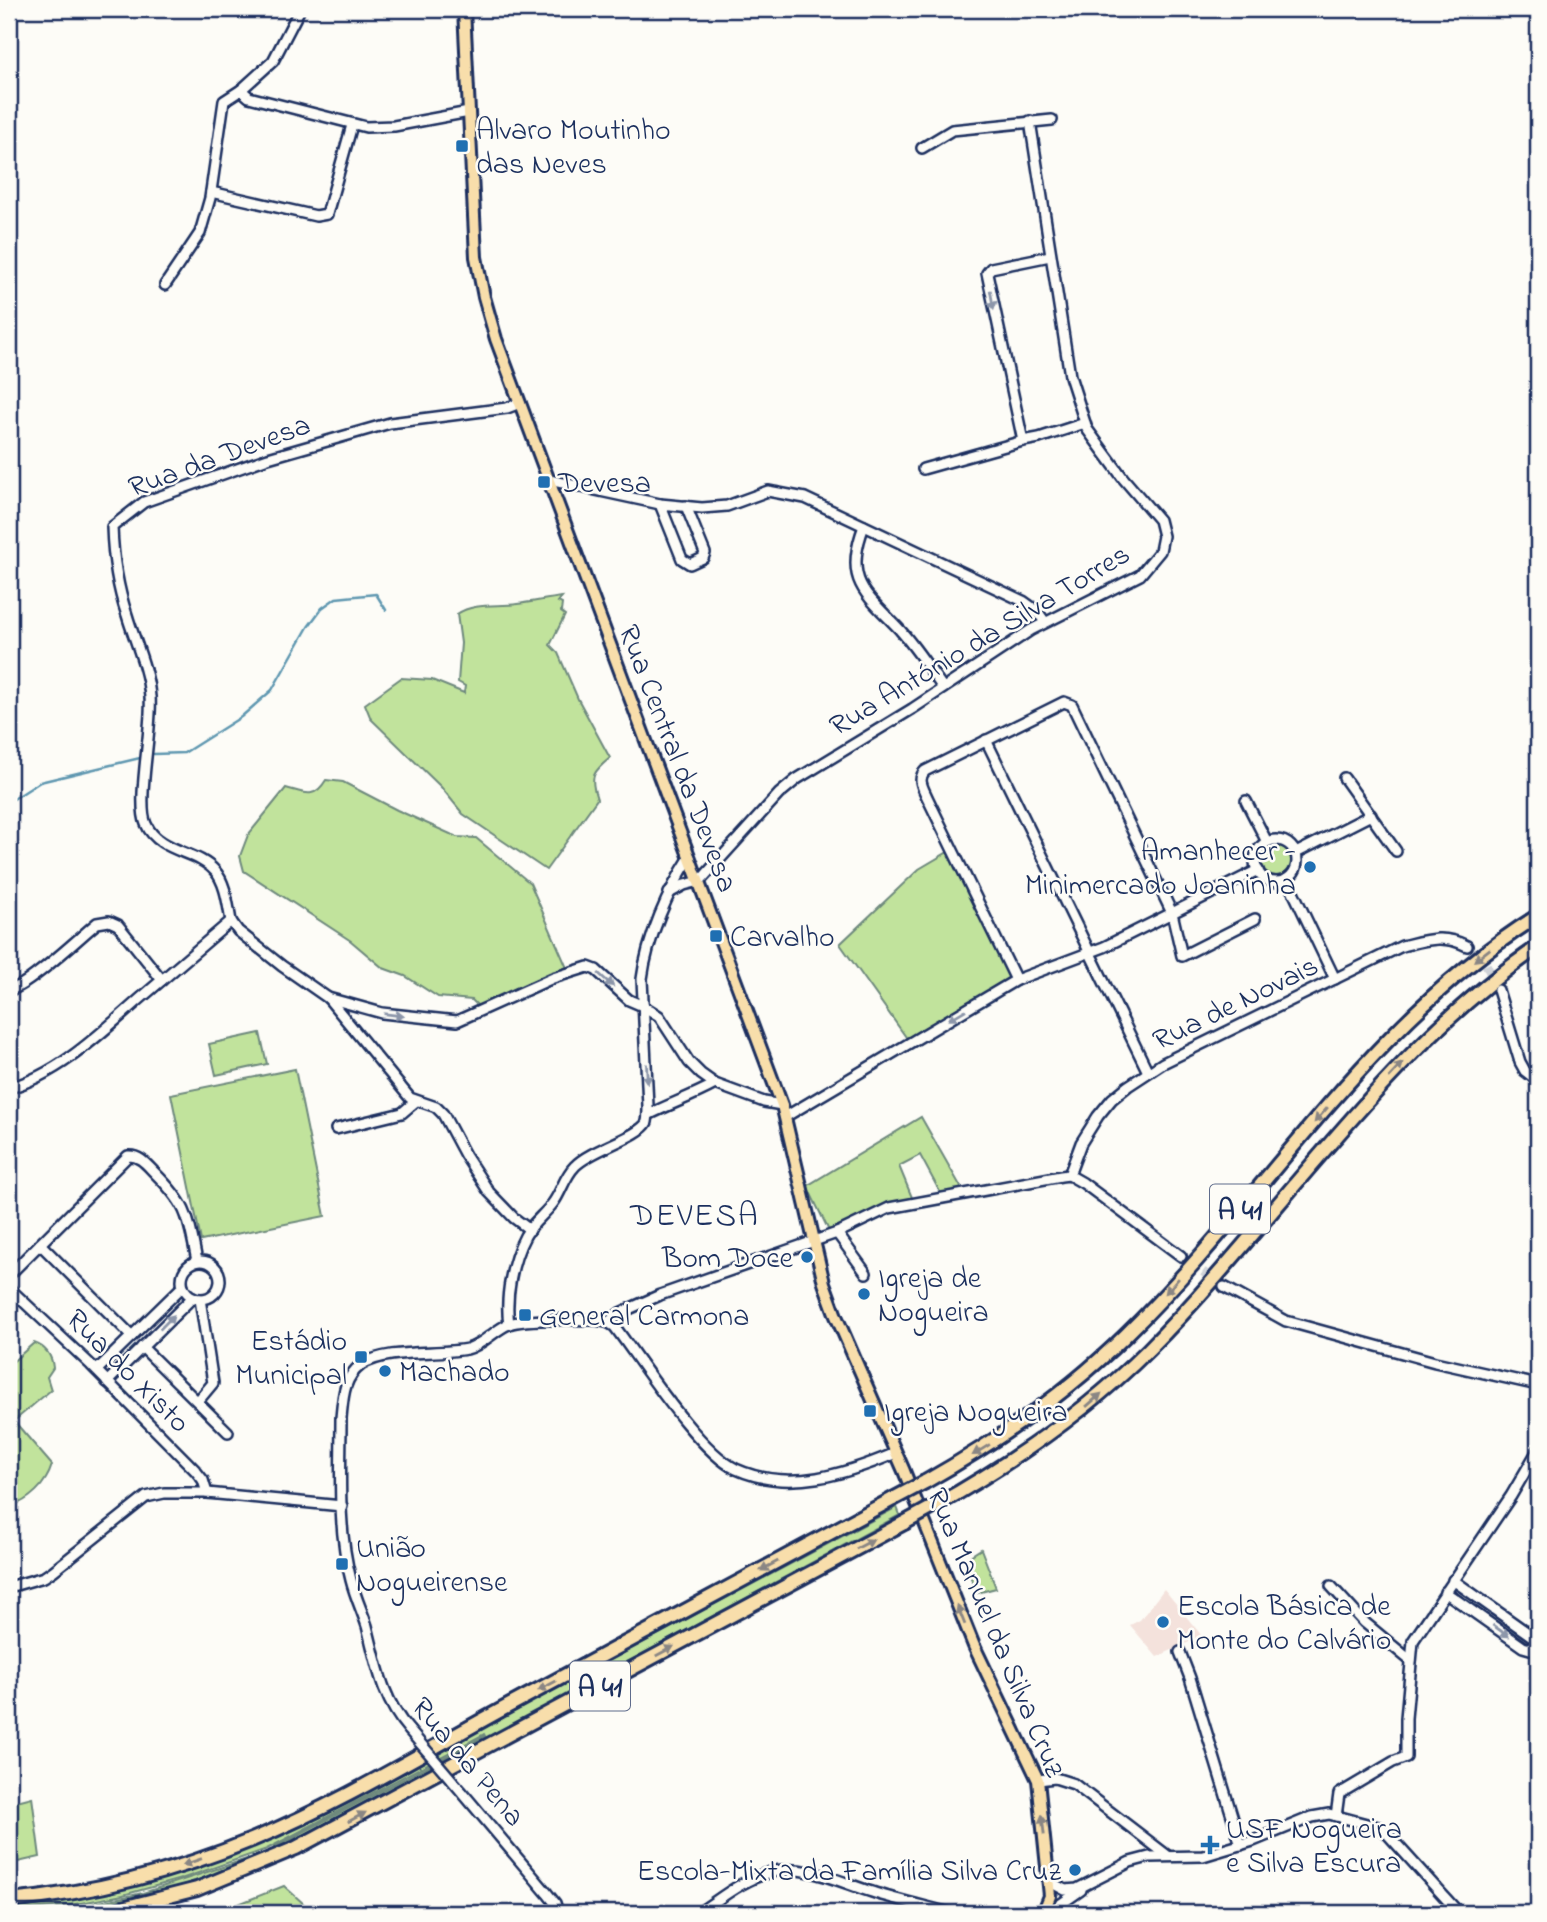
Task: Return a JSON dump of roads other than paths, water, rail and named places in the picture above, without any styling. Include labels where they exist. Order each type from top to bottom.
[{"type":"highway","name":"A 41","points":[[9,1901],[96,1888],[167,1870],[230,1849],[279,1828],[975,1454],[1030,1417],[1102,1358],[1164,1295],[1394,1033],[1465,969],[1538,916]]},
{"type":"highway","name":"A 41","points":[[103,1913],[197,1888],[296,1848],[904,1523],[989,1475],[1038,1443],[1081,1411],[1122,1375],[1182,1314],[1404,1060],[1472,997],[1538,947]]},
{"type":"highway","points":[[9,1891],[39,1898]]},
{"type":"main road","name":"Rua Central da Devesa","points":[[464,9],[479,277],[496,339],[784,1111],[824,1283],[896,1453]]},
{"type":"main road","name":"Rua Manuel da Silva Cruz","points":[[896,1453],[974,1646],[1038,1780],[1050,1882],[1048,1902],[1039,1913]]},
{"type":"street","points":[[164,285],[200,233],[211,192],[224,102],[273,61],[300,9]]},
{"type":"street","points":[[241,90],[250,97],[352,125],[380,127],[469,112]]},
{"type":"street","points":[[922,148],[952,130],[1052,120]]},
{"type":"street","name":"Rua António da Silva Torres","points":[[700,881],[779,794],[797,779],[887,725],[1008,644],[1045,622],[1140,575],[1160,551],[1163,536],[1159,520],[1105,456],[1085,423],[1070,376],[1049,256],[1030,121]]},
{"type":"street","points":[[211,192],[316,216],[327,214],[352,125]]},
{"type":"street","points":[[1023,441],[988,273],[991,268],[1049,256]]},
{"type":"street","name":"Rua da Devesa","points":[[231,921],[217,872],[206,863],[156,838],[145,823],[151,698],[146,673],[115,576],[112,527],[144,502],[268,458],[390,423],[507,408],[520,403]]},
{"type":"street","points":[[923,469],[1040,438],[1085,423]]},
{"type":"street","points":[[549,480],[660,504],[686,506],[727,506],[768,491],[805,498],[1023,601],[1037,611],[1045,622]]},
{"type":"street","points":[[660,504],[682,559],[690,564],[704,558],[705,553],[686,506]]},
{"type":"street","points":[[864,526],[856,547],[858,577],[863,592],[917,650],[943,688]]},
{"type":"street","points":[[1016,981],[921,782],[921,775],[1059,704],[1072,705],[1172,913],[1182,956],[1255,919]]},
{"type":"street","points":[[986,740],[1148,1072]]},
{"type":"street","points":[[1344,778],[1396,851]]},
{"type":"street","points":[[1246,801],[1267,842]]},
{"type":"street","points":[[1296,853],[1371,815]]},
{"type":"street","points":[[1284,841],[1296,853],[1295,871],[1287,879],[1271,881],[1258,870],[1256,856],[1267,842],[1284,841]]},
{"type":"street","points":[[690,857],[669,893],[644,965],[648,1115],[642,1128],[634,1134],[590,1153],[575,1166],[562,1182],[555,1200],[526,1234],[510,1283],[506,1308],[509,1324],[535,1321],[608,1322],[615,1327],[692,1429],[712,1451],[735,1468],[785,1481],[817,1479],[896,1453]]},
{"type":"street","points":[[328,998],[382,1013],[457,1021],[553,978],[588,967],[596,970],[629,1000],[659,1016],[689,1062],[715,1084],[784,1111],[1016,981],[1039,970],[1091,954],[1258,870]]},
{"type":"street","points":[[1287,879],[1335,979]]},
{"type":"street","points":[[669,893],[700,881]]},
{"type":"street","points":[[9,990],[14,990],[30,978],[97,923],[109,921],[118,925],[162,980]]},
{"type":"street","points":[[9,1087],[32,1081],[51,1070],[99,1033],[231,921],[238,931],[282,966],[328,998],[401,1087],[416,1101],[436,1107],[443,1114],[489,1192],[530,1230]]},
{"type":"street","name":"Rua de Novais","points":[[1069,1175],[1081,1143],[1098,1116],[1112,1099],[1148,1072],[1402,946],[1440,938],[1452,939],[1467,946]]},
{"type":"street","points":[[1497,990],[1520,1062],[1525,1071],[1538,1081]]},
{"type":"street","points":[[648,1115],[676,1101],[691,1098],[715,1084]]},
{"type":"street","points":[[336,1129],[402,1113],[416,1101]]},
{"type":"street","points":[[9,1275],[128,1156],[140,1159],[176,1194],[183,1205],[197,1261]]},
{"type":"street","points":[[608,1322],[620,1313],[660,1295],[837,1233],[889,1208],[1069,1175],[1181,1256]]},
{"type":"street","points":[[837,1233],[866,1273]]},
{"type":"street","points":[[40,1244],[132,1336]]},
{"type":"street","points":[[97,1370],[183,1286],[183,1273],[191,1264],[203,1261],[214,1265],[220,1280],[212,1295],[196,1298],[107,1382]]},
{"type":"street","points":[[183,1286],[196,1298],[213,1383],[198,1401]]},
{"type":"street","points":[[1224,1287],[1286,1321],[1434,1362],[1538,1385]]},
{"type":"street","name":"Rua do Xisto","points":[[9,1288],[97,1370],[195,1470],[203,1480],[207,1493]]},
{"type":"street","name":"Rua da Pena","points":[[509,1324],[472,1348],[382,1357],[364,1363],[350,1376],[345,1386],[341,1418],[342,1530],[351,1581],[387,1699],[409,1730],[548,1893],[558,1913]]},
{"type":"street","points":[[142,1347],[228,1432]]},
{"type":"street","points":[[1336,1816],[1339,1794],[1392,1762],[1406,1757],[1412,1641],[1511,1496],[1538,1450]]},
{"type":"street","points":[[9,1587],[44,1577],[146,1497],[164,1493],[207,1493],[342,1506]]},
{"type":"street","points":[[1445,1592],[1523,1647],[1530,1649],[1536,1641],[1453,1580]]},
{"type":"street","points":[[1331,1586],[1364,1622],[1411,1661]]},
{"type":"street","points":[[1180,1652],[1241,1845]]},
{"type":"street","points":[[1038,1780],[1055,1778],[1074,1784],[1168,1856]]},
{"type":"street","points":[[1048,1913],[1120,1866],[1149,1857],[1203,1856],[1241,1845],[1312,1817],[1329,1814],[1382,1828],[1459,1913]]},
{"type":"street","points":[[698,1913],[749,1881],[784,1869],[805,1871],[872,1893],[950,1913]]},
{"type":"street","points":[[1050,1882],[1065,1891],[1085,1887]]},
{"type":"waterway","points":[[154,754],[184,753],[241,717],[272,690],[308,627],[322,608],[336,598],[376,594],[386,610]]},
{"type":"waterway","points":[[9,802],[40,782],[140,758]]},
{"type":"tunnel","points":[[1467,946],[1486,964],[1495,983]]},
{"type":"tunnel","points":[[1181,1256],[1224,1287]]},
{"type":"place","name":"Alvaro Moutinho das Neves","points":[[462,146]]},
{"type":"place","name":"Devesa","points":[[544,482]]},
{"type":"place","name":"Amanhecer - Minimercado Joaninha","points":[[1310,867]]},
{"type":"place","name":"Carvalho","points":[[716,936]]},
{"type":"place","name":"Bom Doce","points":[[807,1257]]},
{"type":"place","name":"Igreja de Nogueira","points":[[864,1294]]},
{"type":"place","name":"General Carmona","points":[[525,1315]]},
{"type":"place","name":"Estádio Municipal","points":[[361,1357]]},
{"type":"place","name":"Machado","points":[[385,1371]]},
{"type":"place","name":"Igreja Nogueira","points":[[870,1411]]},
{"type":"place","name":"União Nogueirense","points":[[342,1564]]},
{"type":"place","name":"Escola Básica de Monte do Calvário","points":[[1163,1622]]},
{"type":"place","name":"USF Nogueira e Silva Escura","points":[[1210,1845]]},
{"type":"place","name":"Escola-Mixta da Família Silva Cruz","points":[[1075,1870]]},
{"type":"district","name":"DEVESA","points":[[695,1214]]}]
